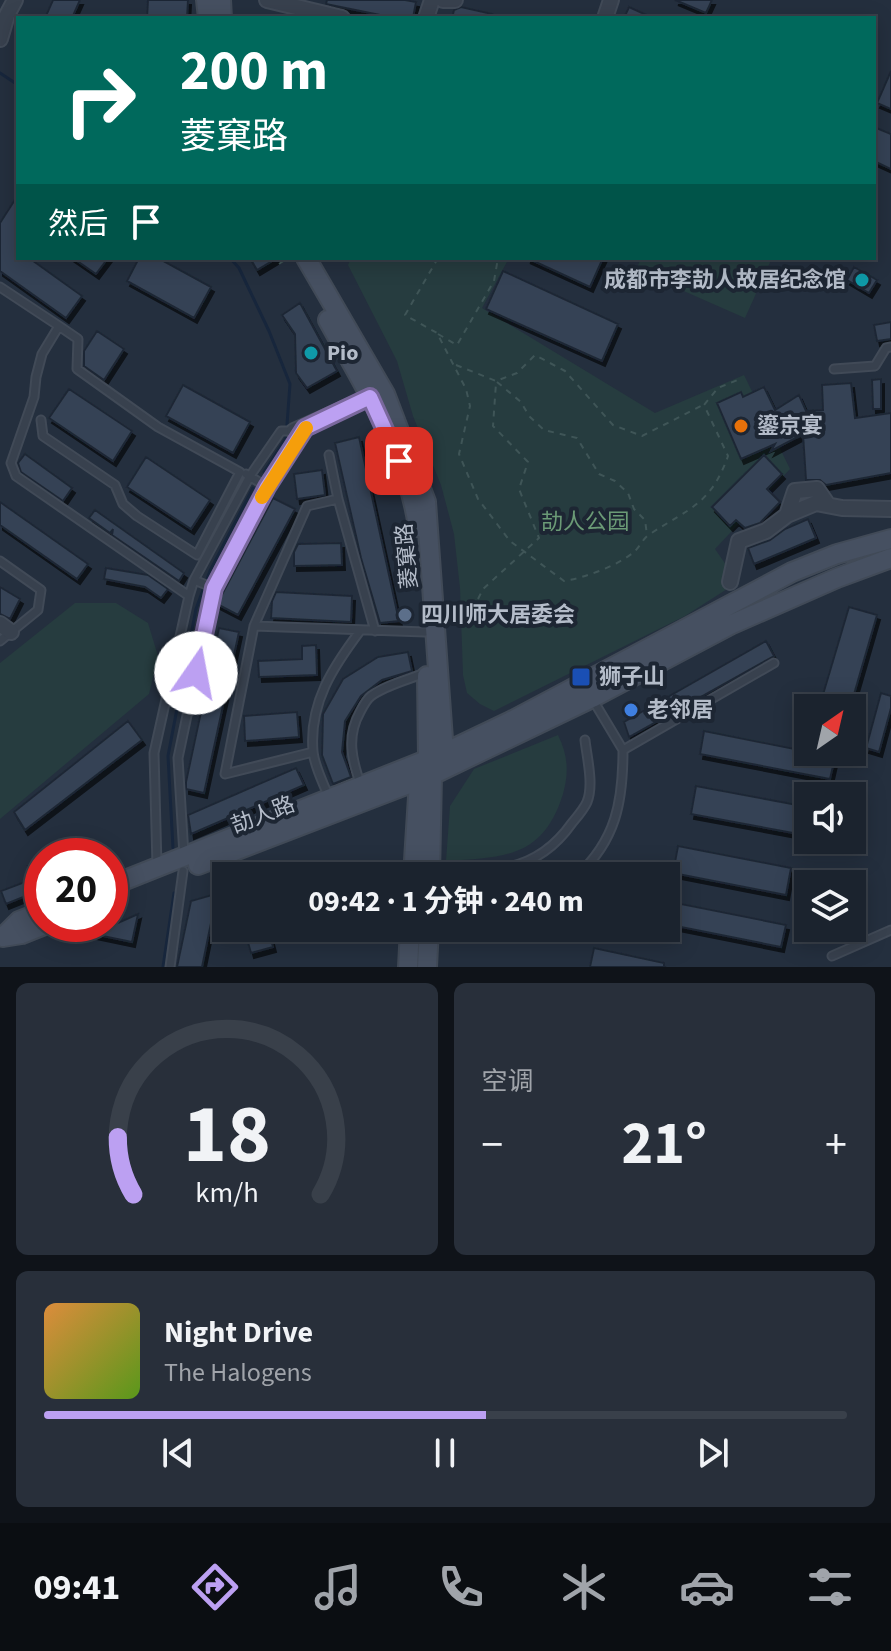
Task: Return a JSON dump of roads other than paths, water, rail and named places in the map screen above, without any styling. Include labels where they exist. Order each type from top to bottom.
[{"type":"street","points":[[1,35],[15,0]]},
{"type":"street","points":[[267,0],[334,16]]},
{"type":"street","points":[[443,0],[455,0]]},
{"type":"street","name":"菱窠路","points":[[297,260],[370,397],[399,461],[416,512],[421,550],[431,767],[415,862]]},
{"type":"street","name":"菱窠路","points":[[297,260],[385,394],[426,502],[434,581],[431,862]]},
{"type":"street","points":[[293,430],[370,397]]},
{"type":"street","points":[[730,582],[739,541],[766,531],[787,515],[816,503],[873,510],[891,509]]},
{"type":"street","points":[[431,767],[511,721],[792,572],[837,554],[891,539]]},
{"type":"street","points":[[128,879],[157,868],[184,864],[361,786],[431,767],[592,698],[730,625],[891,558]]},
{"type":"street","name":"劼人路","points":[[128,890],[184,864],[431,767]]},
{"type":"street","points":[[1,936],[24,919]]},
{"type":"street","points":[[1,936],[24,933]]},
{"type":"street","points":[[408,967],[409,942]]},
{"type":"street","points":[[427,967],[428,942]]},
{"type":"lane","points":[[0,287],[78,339],[77,369],[158,427],[267,487]]},
{"type":"lane","points":[[59,326],[42,354],[34,397],[11,463],[16,476],[189,596]]},
{"type":"lane","points":[[834,369],[875,366],[886,348],[891,347]]},
{"type":"lane","points":[[41,420],[43,436],[115,485],[123,504],[137,516],[197,555],[240,472]]},
{"type":"lane","points":[[157,868],[154,753],[189,596],[194,580],[250,476],[293,430]]},
{"type":"lane","points":[[170,967],[184,864],[178,758],[214,588],[293,430]]},
{"type":"lane","points":[[329,455],[338,499],[375,631]]},
{"type":"lane","points":[[313,752],[225,774],[254,626],[307,506],[338,499]]},
{"type":"lane","points":[[0,561],[41,590],[38,610],[4,632]]},
{"type":"lane","points":[[194,580],[214,588]]},
{"type":"lane","points":[[254,626],[425,632]]},
{"type":"lane","points":[[330,800],[313,752],[317,701],[333,666],[360,631]]},
{"type":"lane","points":[[623,750],[774,663]]},
{"type":"lane","points":[[361,786],[353,763],[350,740],[369,697],[394,684],[427,673]]},
{"type":"lane","points":[[590,862],[602,848],[616,820],[623,783],[623,750],[592,698]]},
{"type":"lane","points":[[527,862],[544,853],[565,834],[587,802],[589,771],[585,740]]},
{"type":"lane","points":[[832,956],[891,930]]},
{"type":"waterway","points":[[0,73],[16,84]]},
{"type":"waterway","points":[[232,260],[239,268],[269,331],[290,384],[286,438],[264,472]]},
{"type":"waterway","points":[[173,848],[168,756],[196,609],[210,571],[253,488]]},
{"type":"waterway","points":[[163,967],[174,893]]},
{"type":"place","name":"成都市李劼人故居纪念馆","points":[[862,280]]},
{"type":"place","name":"Pio","points":[[311,353]]},
{"type":"place","name":"鎏京宴","points":[[741,426]]},
{"type":"place","name":"四川师大居委会","points":[[405,615]]},
{"type":"place","name":"狮子山","points":[[581,677]]},
{"type":"place","name":"老邻居","points":[[631,710]]},
{"type":"park label","name":"劼人公园","points":[[585,522]]}]
